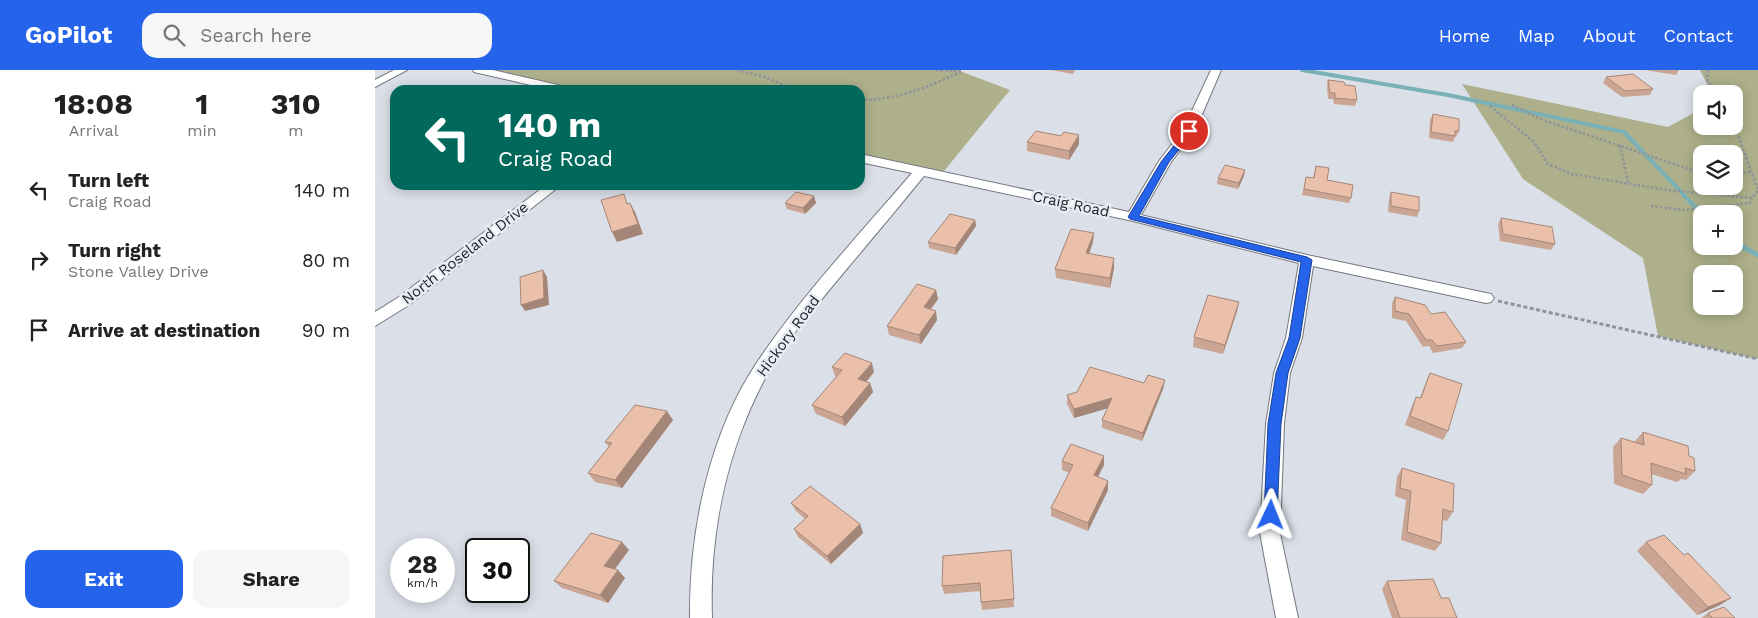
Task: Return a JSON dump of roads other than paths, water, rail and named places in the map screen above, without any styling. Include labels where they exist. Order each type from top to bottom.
[{"type":"street","points":[[375,84],[402,70]]},
{"type":"street","points":[[477,70],[544,85]]},
{"type":"street","points":[[1133,217],[1165,162],[1189,131],[1216,70]]},
{"type":"street","name":"Craig Road","points":[[865,159],[1133,217],[1307,260],[1485,298]]},
{"type":"street","name":"Hickory Road","points":[[701,618],[700,574],[715,484],[734,423],[763,366],[802,313],[920,172]]},
{"type":"street","name":"North Roseland Drive","points":[[375,320],[404,301],[548,190]]},
{"type":"street","points":[[1287,618],[1270,534],[1275,424],[1282,373],[1294,338],[1307,260]]},
{"type":"waterway","points":[[1302,70],[1448,95],[1624,132],[1693,205]]},
{"type":"waterway","points":[[1743,247],[1758,255]]}]
